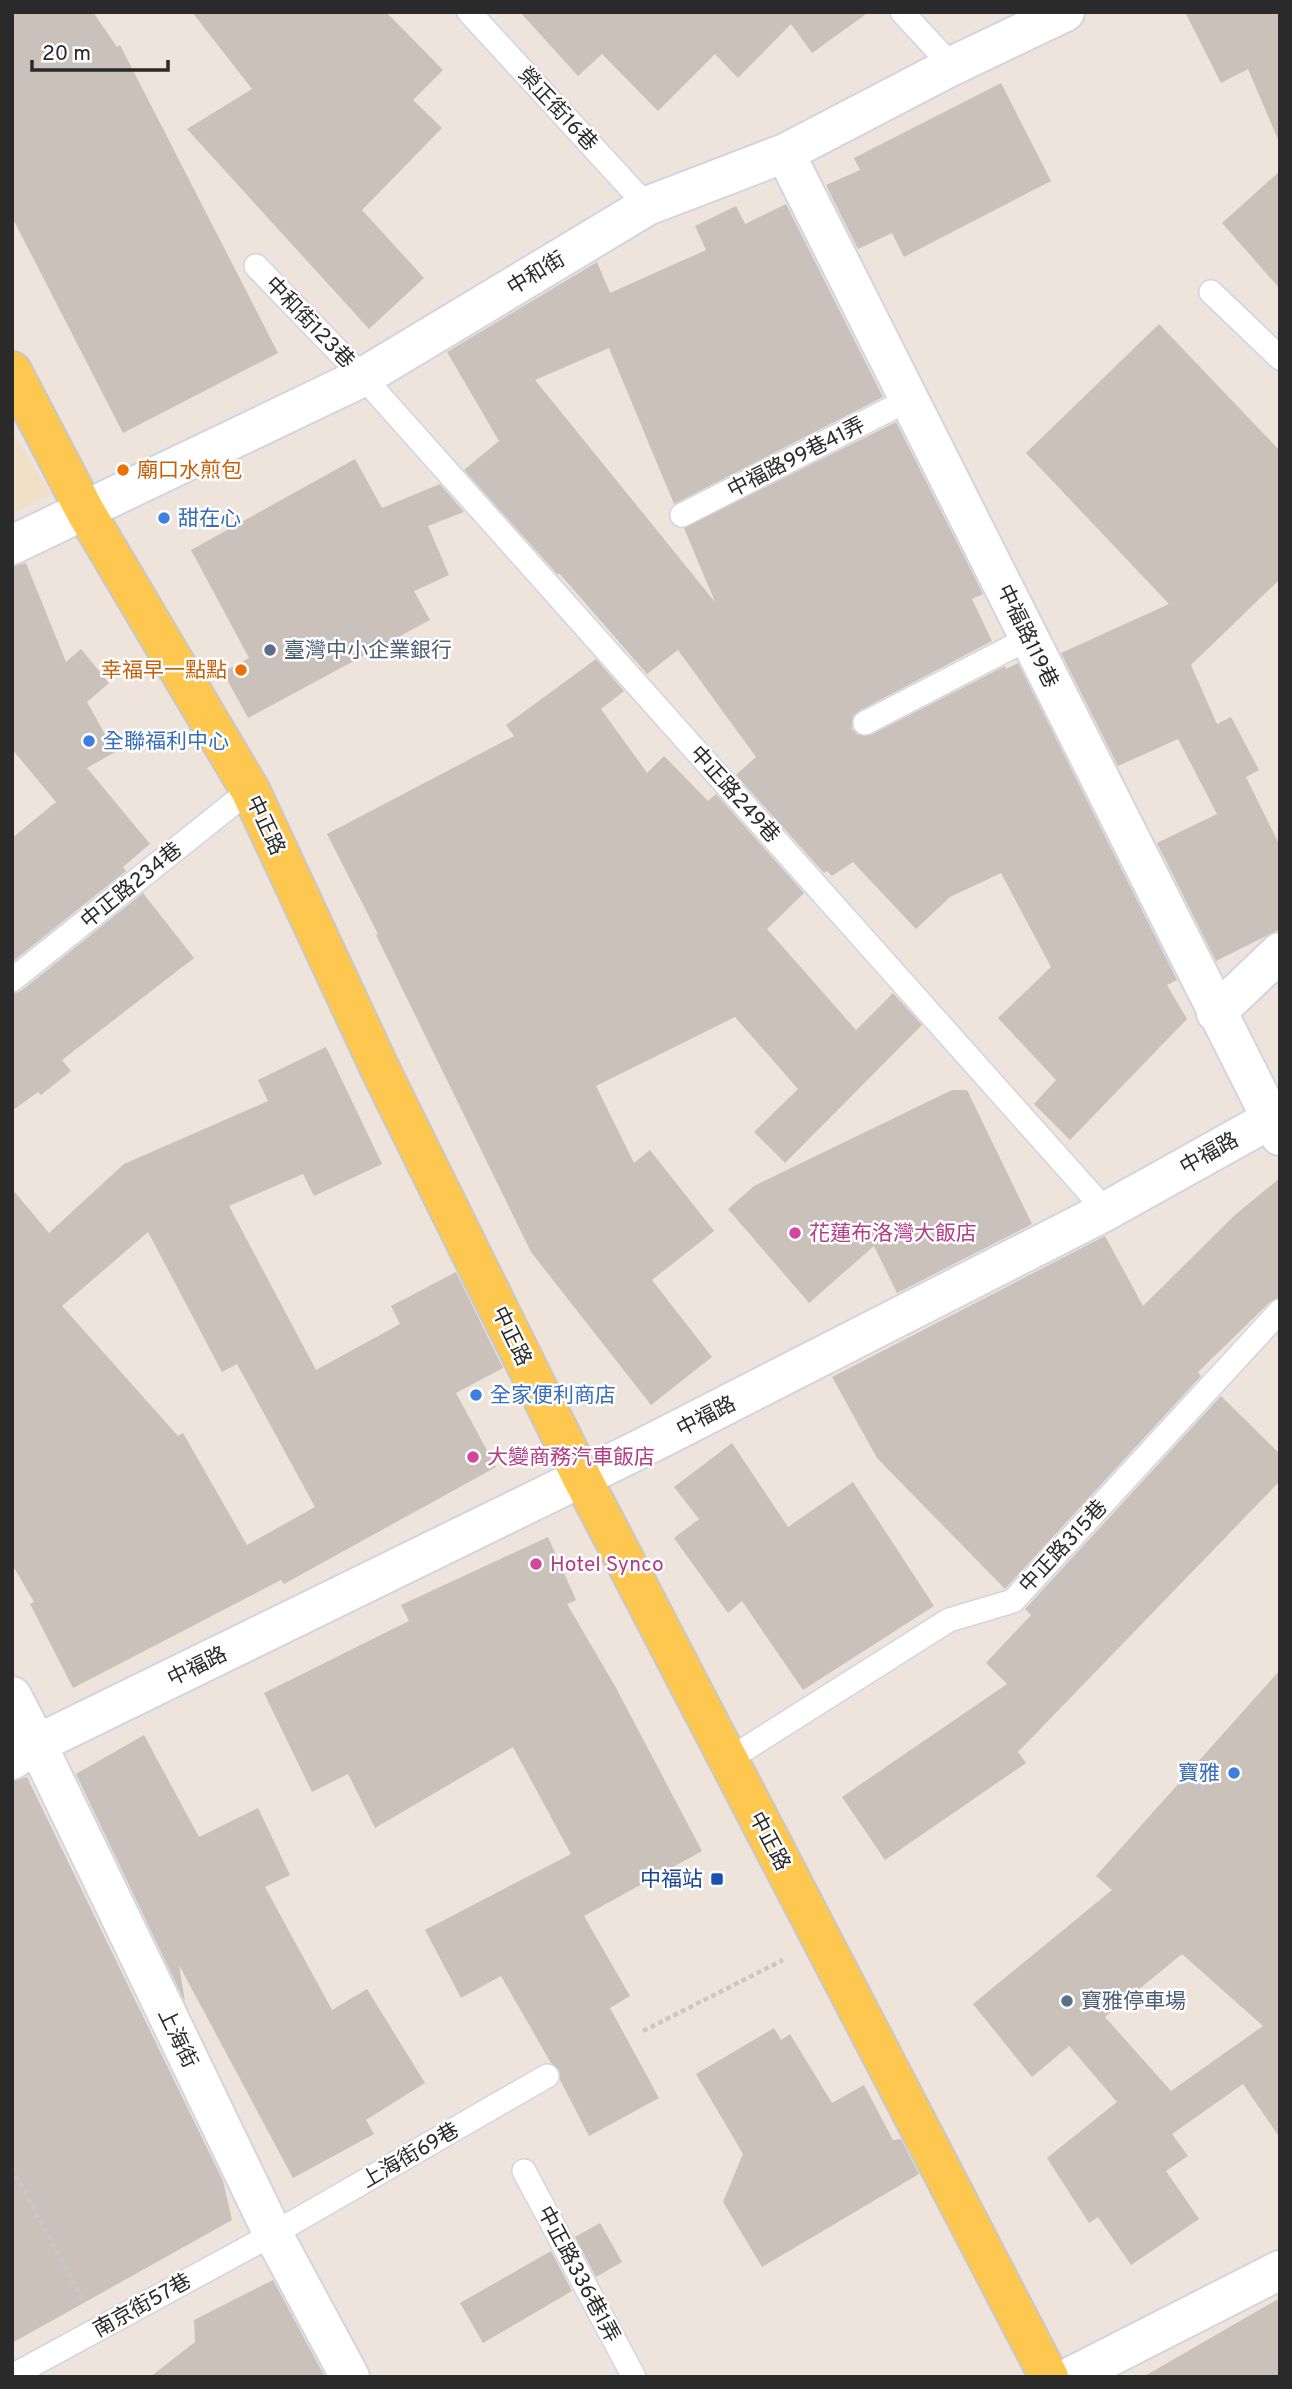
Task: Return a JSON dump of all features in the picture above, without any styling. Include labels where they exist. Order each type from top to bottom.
[{"type":"main road","name":"中正路","points":[[12,371],[85,511],[250,790],[382,1073],[582,1478],[1049,2377]]},
{"type":"street","name":"中和街","points":[[12,545],[363,377],[647,206],[785,153],[952,66],[1065,12]]},
{"type":"street","name":"中福路119巷","points":[[785,153],[1216,1013],[1276,1123]]},
{"type":"street","points":[[1216,1013],[1280,952]]},
{"type":"street","name":"中福路","points":[[25,1752],[582,1478],[1276,1123]]},
{"type":"street","name":"上海街","points":[[12,1696],[25,1752],[272,2234],[350,2377]]},
{"type":"street","points":[[1070,2377],[1280,2270]]},
{"type":"lane","name":"榮正街16巷","points":[[469,12],[647,206]]},
{"type":"lane","points":[[902,12],[952,66]]},
{"type":"lane","name":"中和街123巷","points":[[256,266],[363,377]]},
{"type":"lane","points":[[1211,292],[1280,358]]},
{"type":"lane","name":"中正路249巷","points":[[363,377],[1107,1211]]},
{"type":"lane","name":"中福路99巷41弄","points":[[682,516],[910,399]]},
{"type":"lane","points":[[865,723],[1029,638]]},
{"type":"lane","name":"中正路234巷","points":[[12,980],[250,790]]},
{"type":"lane","name":"中正路315巷","points":[[728,1760],[949,1620],[1013,1601],[1280,1311]]},
{"type":"lane","name":"上海街69巷","points":[[272,2234],[547,2077]]},
{"type":"lane","name":"中正路336巷1弄","points":[[524,2171],[634,2377]]},
{"type":"lane","name":"南京街57巷","points":[[12,2376],[272,2234]]},
{"type":"path","points":[[643,2031],[822,1940]]},
{"type":"path","points":[[12,2168],[99,2329]]},
{"type":"shaded area","points":[[12,432],[50,493],[12,515]]},
{"type":"building","points":[[12,12],[93,12],[117,47],[120,45],[278,353],[123,433],[12,217]]},
{"type":"building","points":[[192,12],[386,12],[443,70],[413,100],[442,128],[362,210],[424,278],[369,329],[187,129],[252,89]]},
{"type":"building","points":[[520,12],[869,12],[812,53],[791,24],[738,78],[715,54],[658,111],[602,54],[578,76]]},
{"type":"building","points":[[1185,12],[1280,12],[1280,144],[1248,69],[1221,83]]},
{"type":"building","points":[[1001,83],[1051,181],[904,257],[892,233],[858,249],[826,185],[860,170],[854,158]]},
{"type":"building","points":[[1280,171],[1280,289],[1222,223]]},
{"type":"building","points":[[786,204],[883,397],[674,504],[609,348],[535,380],[715,602],[684,528],[896,422],[983,594],[972,599],[992,641],[859,711],[853,716],[852,729],[858,735],[871,735],[1005,666],[1006,669],[1018,663],[1177,980],[1167,985],[1187,1019],[1070,1140],[1034,1104],[1056,1080],[998,1018],[1051,967],[1001,873],[950,897],[916,929],[853,862],[832,876],[827,871],[824,873],[736,775],[756,757],[678,650],[647,674],[464,470],[499,441],[447,352],[597,262],[610,293],[706,250],[695,226],[736,206],[745,224]]},
{"type":"building","points":[[1159,324],[1280,451],[1280,579],[1191,665],[1217,724],[1231,717],[1259,770],[1246,777],[1280,846],[1280,929],[1216,961],[1157,843],[1217,814],[1178,739],[1118,766],[1061,653],[1169,604],[1026,453]]},
{"type":"building","points":[[355,459],[382,508],[440,484],[464,512],[428,526],[449,575],[414,591],[430,620],[248,718],[223,672],[249,658],[191,550]]},
{"type":"building","points":[[26,563],[66,662],[81,649],[109,683],[87,702],[115,752],[87,768],[150,844],[123,867],[126,871],[12,962],[12,838],[56,802],[12,749],[12,567]]},
{"type":"building","points":[[596,659],[624,691],[601,709],[647,773],[664,756],[708,801],[716,794],[804,893],[767,929],[856,1030],[893,993],[922,1025],[785,1163],[754,1132],[798,1089],[735,1017],[596,1086],[634,1163],[650,1150],[714,1231],[652,1280],[712,1357],[651,1405],[531,1252],[327,834],[514,736],[506,725]]},
{"type":"building","points":[[143,893],[194,958],[62,1060],[71,1071],[41,1095],[38,1092],[12,1111],[12,994],[21,991]]},
{"type":"building","points":[[326,1047],[382,1164],[314,1196],[303,1174],[229,1206],[316,1370],[400,1324],[391,1306],[456,1272],[503,1368],[456,1393],[496,1467],[284,1584],[281,1580],[73,1688],[30,1604],[34,1602],[12,1564],[12,1189],[49,1233],[124,1164],[268,1101],[258,1080]],"holes":[[[148,1232],[222,1372],[237,1364],[315,1507],[247,1545],[183,1433],[178,1436],[62,1306]]]},
{"type":"building","points":[[952,1090],[967,1090],[1032,1224],[897,1293],[874,1246],[809,1303],[728,1209],[754,1186]]},
{"type":"building","points":[[1280,1178],[1280,1297],[1270,1302],[1198,1372],[1201,1376],[1005,1589],[877,1458],[832,1377],[1105,1236],[1143,1306],[1235,1215]]},
{"type":"building","points":[[1221,1396],[1280,1454],[1280,1481],[1018,1752],[1026,1763],[885,1860],[842,1797],[1007,1684],[986,1663],[1031,1615],[1025,1609]]},
{"type":"building","points":[[732,1443],[788,1527],[853,1482],[934,1606],[803,1690],[742,1601],[728,1613],[674,1538],[699,1519],[674,1487]]},
{"type":"building","points":[[548,1537],[576,1600],[567,1604],[615,1686],[702,1851],[584,1916],[630,1996],[610,2008],[659,2098],[589,2136],[560,2080],[559,2070],[551,2063],[501,1976],[461,1998],[425,1930],[571,1854],[513,1747],[375,1828],[348,1774],[312,1792],[264,1693],[409,1621],[401,1605]]},
{"type":"building","points":[[1280,1670],[1280,2138],[1243,2084],[1172,2134],[1188,2156],[1166,2171],[1199,2219],[1131,2265],[1098,2217],[1089,2223],[1047,2158],[1117,2102],[1069,2046],[1032,2077],[973,2004],[1112,1890],[1096,1876]],"holes":[[[1182,1954],[1263,2026],[1171,2091],[1105,2017]]]},
{"type":"building","points":[[144,1735],[199,1837],[258,1808],[290,1875],[265,1887],[332,2010],[367,1989],[425,2083],[366,2120],[374,2134],[293,2178],[179,1965],[185,2002],[76,1774]]},
{"type":"building","points":[[27,1777],[223,2181],[232,2220],[12,2343],[12,1782]]},
{"type":"building","points":[[774,2028],[781,2040],[790,2034],[832,2103],[864,2085],[893,2140],[901,2139],[919,2174],[762,2267],[723,2202],[743,2154],[696,2074]]},
{"type":"building","points":[[600,2223],[622,2262],[596,2277],[575,2237]]},
{"type":"building","points":[[551,2251],[572,2291],[483,2343],[460,2303]]},
{"type":"building","points":[[273,2280],[325,2377],[150,2377],[195,2342],[194,2320]]},
{"type":"building","points":[[1280,2298],[1280,2377],[1143,2377]]},
{"type":"place","name":"廟口水煎包","points":[[123,470]]},
{"type":"place","name":"甜在心","points":[[164,518]]},
{"type":"place","name":"臺灣中小企業銀行","points":[[270,650]]},
{"type":"place","name":"幸福早一點點","points":[[241,670]]},
{"type":"place","name":"全聯福利中心","points":[[89,741]]},
{"type":"place","name":"花蓮布洛灣大飯店","points":[[795,1233]]},
{"type":"place","name":"全家便利商店","points":[[476,1395]]},
{"type":"place","name":"大變商務汽車飯店","points":[[473,1457]]},
{"type":"place","name":"Hotel Synco","points":[[536,1564]]},
{"type":"place","name":"寶雅","points":[[1234,1773]]},
{"type":"place","name":"中福站","points":[[717,1879]]},
{"type":"place","name":"寶雅停車場","points":[[1067,2001]]}]
